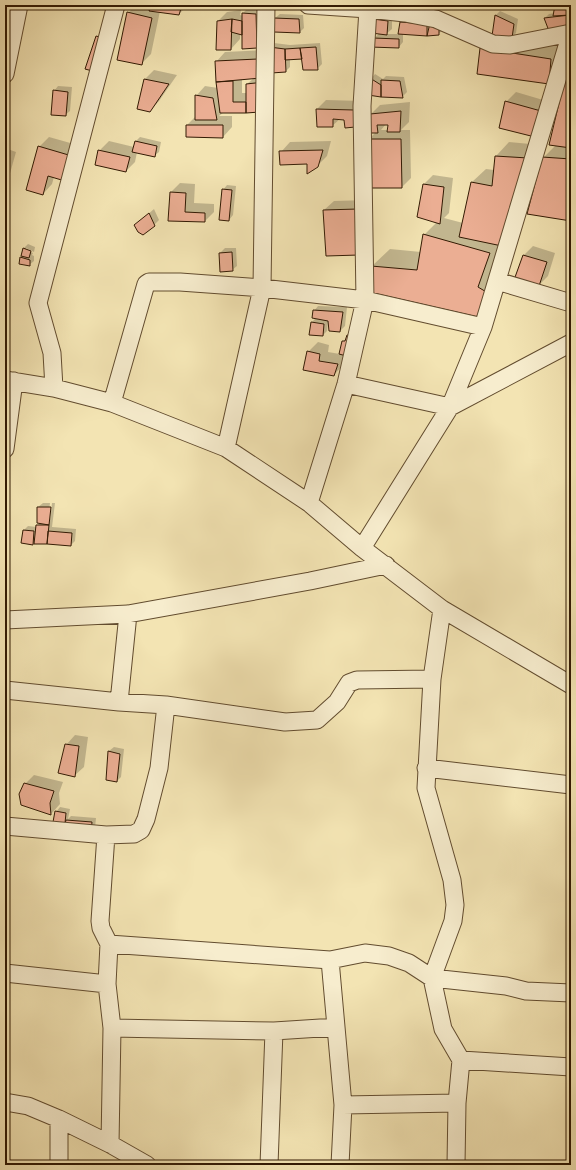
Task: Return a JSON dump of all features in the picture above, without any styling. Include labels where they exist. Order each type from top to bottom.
[{"type":"street","points":[[5,74],[19,5]]},
{"type":"street","points":[[54,388],[52,353],[38,303],[116,5]]},
{"type":"street","points":[[226,448],[262,288],[266,5]]},
{"type":"street","points":[[308,5],[405,12],[436,19],[493,44],[510,45],[571,33],[483,327],[450,407],[362,548]]},
{"type":"street","points":[[309,503],[346,384],[365,300],[362,106],[368,9]]},
{"type":"street","points":[[497,281],[571,303]]},
{"type":"street","points":[[112,403],[146,284],[150,282],[174,282],[262,288],[365,300],[483,327]]},
{"type":"street","points":[[346,384],[450,407],[571,343]]},
{"type":"street","points":[[5,449],[9,380],[54,388],[112,403],[226,448],[309,503],[362,548],[442,609],[571,685]]},
{"type":"street","points":[[5,620],[128,614],[310,581],[386,565]]},
{"type":"street","points":[[442,609],[432,679],[426,788],[452,880],[455,905],[453,920],[432,978],[443,1029],[461,1060],[457,1103],[456,1165]]},
{"type":"street","points":[[119,702],[128,614]]},
{"type":"street","points":[[5,690],[119,702],[166,705],[285,722],[317,720],[337,702],[349,683],[357,680],[432,679]]},
{"type":"street","points":[[5,826],[106,835],[134,834],[141,830],[146,819],[159,768],[166,705]]},
{"type":"street","points":[[426,768],[571,785]]},
{"type":"street","points":[[106,835],[100,921],[109,944],[108,984],[112,1028],[110,1144]]},
{"type":"street","points":[[109,944],[330,960],[365,953],[389,956],[409,963],[432,978],[506,986],[526,991],[571,993]]},
{"type":"street","points":[[330,960],[343,1106],[340,1165]]},
{"type":"street","points":[[5,973],[108,984]]},
{"type":"street","points":[[112,1028],[274,1031],[336,1027]]},
{"type":"street","points":[[269,1165],[274,1031]]},
{"type":"street","points":[[461,1060],[571,1067]]},
{"type":"street","points":[[5,1102],[28,1106],[59,1119],[110,1144],[147,1165]]},
{"type":"street","points":[[343,1106],[457,1103]]},
{"type":"street","points":[[59,1119],[59,1165]]},
{"type":"building","points":[[151,5],[182,5],[179,15],[149,11]]},
{"type":"building","points":[[502,5],[530,5],[530,9],[502,7]]},
{"type":"building","points":[[555,5],[569,5],[570,15],[553,16]]},
{"type":"building","points":[[127,12],[152,18],[142,65],[117,60]]},
{"type":"building","points":[[242,13],[256,14],[257,48],[242,49]]},
{"type":"building","points":[[495,15],[514,24],[512,38],[492,36]]},
{"type":"building","points":[[570,15],[571,33],[549,31],[544,18]]},
{"type":"building","points":[[274,18],[299,19],[300,33],[274,32]]},
{"type":"building","points":[[232,19],[242,21],[242,35],[231,32]]},
{"type":"building","points":[[232,19],[231,50],[216,50],[217,21]]},
{"type":"building","points":[[373,19],[388,21],[387,35],[371,33]]},
{"type":"building","points":[[400,22],[427,24],[427,36],[398,34]]},
{"type":"building","points":[[430,23],[439,24],[439,35],[427,36]]},
{"type":"building","points":[[96,36],[107,39],[96,72],[85,69]]},
{"type":"building","points":[[373,38],[399,39],[399,48],[370,47]]},
{"type":"building","points":[[269,47],[285,49],[286,72],[271,73]]},
{"type":"building","points":[[316,47],[318,70],[303,70],[300,48]]},
{"type":"building","points":[[300,48],[302,59],[285,60],[285,49]]},
{"type":"building","points":[[480,48],[551,59],[549,84],[477,74]]},
{"type":"building","points":[[258,59],[261,78],[216,82],[215,61]]},
{"type":"building","points":[[370,78],[381,85],[381,97],[368,95]]},
{"type":"building","points":[[565,78],[571,79],[571,148],[549,145]]},
{"type":"building","points":[[144,79],[169,84],[150,112],[137,109]]},
{"type":"building","points":[[381,80],[400,81],[403,98],[381,97]]},
{"type":"building","points":[[233,81],[233,102],[246,102],[246,113],[220,113],[216,82]]},
{"type":"building","points":[[265,82],[260,112],[246,113],[246,84]]},
{"type":"building","points":[[53,90],[68,92],[66,116],[51,115]]},
{"type":"building","points":[[195,95],[213,98],[217,120],[195,120]]},
{"type":"building","points":[[505,101],[541,111],[535,137],[499,128]]},
{"type":"building","points":[[316,109],[354,110],[355,127],[345,128],[344,120],[333,119],[333,127],[317,127]]},
{"type":"building","points":[[401,111],[400,132],[387,132],[388,125],[377,125],[378,133],[367,133],[370,114]]},
{"type":"building","points":[[186,125],[223,125],[223,138],[186,137]]},
{"type":"building","points":[[368,139],[401,139],[402,188],[369,188]]},
{"type":"building","points":[[135,141],[157,146],[155,157],[132,152]]},
{"type":"building","points":[[38,146],[72,156],[65,181],[48,176],[43,195],[26,190]]},
{"type":"building","points":[[98,150],[130,157],[126,172],[95,165]]},
{"type":"building","points":[[323,150],[318,167],[307,174],[307,164],[280,165],[279,151]]},
{"type":"building","points":[[495,156],[528,158],[502,246],[459,237],[471,182],[492,186]]},
{"type":"building","points":[[542,157],[571,159],[571,221],[527,214]]},
{"type":"building","points":[[423,184],[444,187],[440,224],[417,217]]},
{"type":"building","points":[[222,189],[232,190],[229,221],[219,220]]},
{"type":"building","points":[[170,192],[186,193],[185,212],[205,213],[205,222],[168,221]]},
{"type":"building","points":[[358,209],[359,255],[326,256],[323,210]]},
{"type":"building","points":[[149,213],[155,226],[143,235],[138,232],[134,225]]},
{"type":"building","points":[[423,234],[490,253],[478,287],[488,293],[478,317],[373,293],[371,266],[417,270]]},
{"type":"building","points":[[23,248],[31,251],[29,258],[21,256]]},
{"type":"building","points":[[232,252],[233,271],[220,272],[219,253]]},
{"type":"building","points":[[523,255],[547,262],[539,286],[514,280]]},
{"type":"building","points":[[20,257],[30,260],[30,266],[19,264]]},
{"type":"building","points":[[313,310],[343,312],[340,332],[329,331],[328,321],[312,318]]},
{"type":"building","points":[[311,322],[324,324],[323,336],[309,335]]},
{"type":"building","points":[[347,335],[354,336],[350,357],[339,354],[342,341],[345,341]]},
{"type":"building","points":[[307,351],[320,354],[319,361],[338,364],[334,376],[303,370]]},
{"type":"building","points":[[37,507],[51,507],[49,525],[37,523]]},
{"type":"building","points":[[36,525],[49,525],[47,544],[34,544]]},
{"type":"building","points":[[23,530],[34,531],[33,545],[21,543]]},
{"type":"building","points":[[48,531],[72,533],[71,546],[47,544]]},
{"type":"building","points":[[65,744],[79,746],[75,777],[58,773]]},
{"type":"building","points":[[108,751],[120,754],[117,782],[106,780]]},
{"type":"building","points":[[24,783],[54,791],[50,803],[51,815],[21,805],[19,794]]},
{"type":"building","points":[[55,811],[66,813],[65,823],[53,822]]},
{"type":"building","points":[[66,820],[92,822],[91,833],[65,824]]}]
